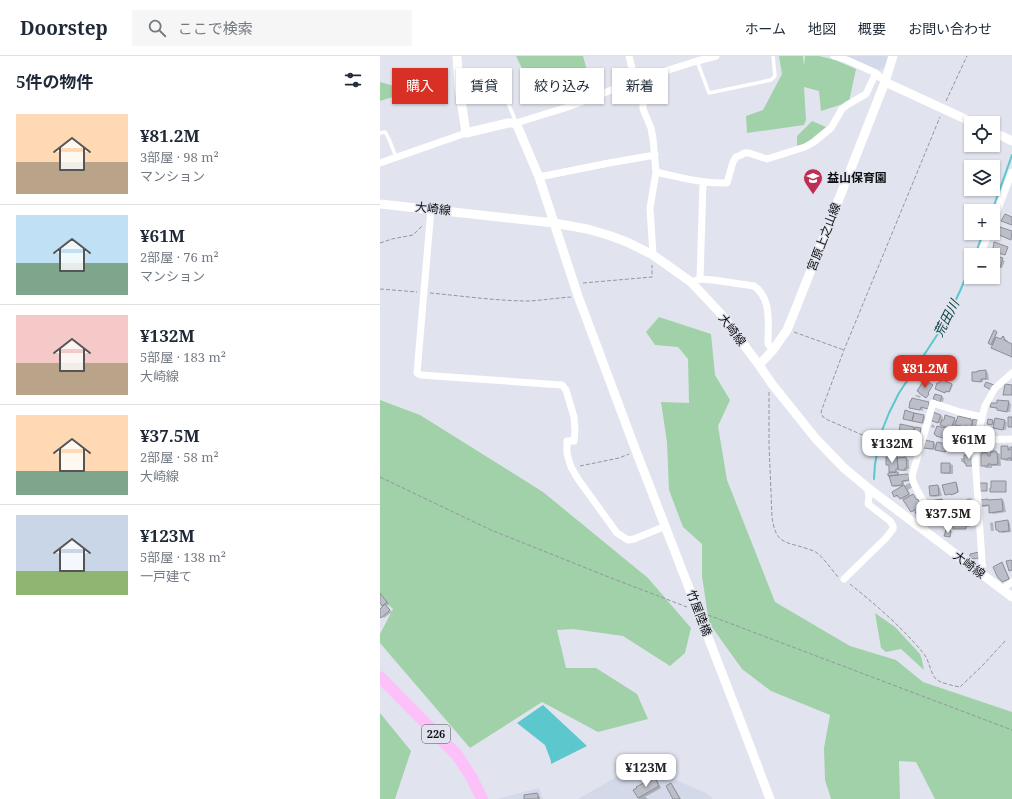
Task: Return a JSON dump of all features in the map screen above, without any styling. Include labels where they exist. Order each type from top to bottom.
[{"type":"highway","name":"226","points":[[380,677],[457,755],[472,778],[482,799]]},
{"type":"street","points":[[457,56],[459,87],[466,133]]},
{"type":"street","points":[[629,56],[632,68]]},
{"type":"street","points":[[668,71],[716,56]]},
{"type":"street","points":[[834,56],[876,73],[885,82],[964,118]]},
{"type":"street","name":"宮原上之山線","points":[[759,365],[773,350],[787,330],[885,82],[893,56]]},
{"type":"street","points":[[656,172],[703,182],[718,184],[727,183],[733,162],[736,157],[744,153],[749,153],[767,159],[805,147],[814,142],[831,128],[846,105],[866,94],[876,73]]},
{"type":"street","points":[[380,163],[396,156],[466,133],[516,122],[568,107],[612,90]]},
{"type":"street","points":[[643,104],[643,109],[651,128],[655,155],[656,172],[650,208],[653,255]]},
{"type":"street","name":"竹屋陸橋","points":[[516,122],[539,177],[578,296],[636,451],[770,799]]},
{"type":"street","points":[[1000,135],[1012,141]]},
{"type":"street","points":[[539,177],[655,155]]},
{"type":"street","points":[[1000,204],[1012,172]]},
{"type":"street","points":[[703,182],[695,281],[713,280],[754,286],[758,289],[763,294],[766,303],[768,344],[773,350]]},
{"type":"street","name":"大崎線","points":[[380,204],[554,223],[587,229],[627,242],[653,255],[695,281],[816,440],[844,468],[868,488],[1012,597]]},
{"type":"street","points":[[431,209],[417,373],[421,375],[562,385],[566,390],[574,417],[574,441],[567,441],[568,457],[571,467],[617,534],[628,540],[666,526]]},
{"type":"street","points":[[983,575],[975,458],[976,440],[985,406],[995,388],[1012,373]]},
{"type":"street","points":[[924,531],[927,511],[912,481],[912,476],[933,403],[960,412],[982,417]]},
{"type":"street","points":[[976,440],[1012,439]]},
{"type":"street","points":[[844,579],[886,538],[893,526],[890,521],[868,504],[868,488]]},
{"type":"street","points":[[1002,589],[1012,582]]},
{"type":"lane","points":[[697,61],[709,93],[771,80],[775,76],[773,56]]},
{"type":"lane","points":[[508,104],[516,122]]},
{"type":"lane","points":[[380,133],[385,132],[396,156]]},
{"type":"path","points":[[874,440],[828,420],[823,417],[821,413],[844,350],[943,108],[967,56]]},
{"type":"path","points":[[380,243],[412,235],[430,219]]},
{"type":"path","points":[[575,284],[652,277],[653,255]]},
{"type":"path","points":[[380,289],[528,301],[578,296]]},
{"type":"path","points":[[787,330],[844,350]]},
{"type":"path","points":[[772,384],[768,393],[769,444],[772,517],[773,527],[777,536],[787,544],[816,552],[840,579],[844,579],[879,607],[926,656],[937,680],[960,687],[1006,640]]},
{"type":"path","points":[[571,467],[619,458],[636,451]]},
{"type":"shaded area","points":[[844,56],[888,56],[885,67],[878,71]]},
{"type":"shaded area","points":[[639,764],[706,793],[713,799],[578,799]]},
{"type":"shaded area","points":[[539,788],[543,799],[496,799]]},
{"type":"green space","points":[[516,56],[583,56],[586,68],[522,68]]},
{"type":"green space","points":[[779,56],[803,56],[804,66],[805,56],[819,56],[835,60],[856,69],[849,102],[821,111],[819,91],[804,87],[806,120],[804,125],[747,133],[746,116],[763,110],[782,74]]},
{"type":"green space","points":[[380,82],[392,85],[392,97],[380,101]]},
{"type":"green space","points":[[812,121],[826,127],[805,144],[797,146],[797,136]]},
{"type":"green space","points":[[659,317],[711,334],[715,375],[730,400],[718,426],[727,480],[775,602],[850,646],[896,660],[923,682],[1012,712],[1012,799],[935,799],[916,762],[899,761],[900,799],[831,799],[825,780],[824,748],[830,715],[771,691],[742,669],[709,623],[702,576],[702,544],[683,527],[669,490],[667,442],[661,402],[689,403],[688,359],[678,347],[655,345],[646,332]]},
{"type":"green space","points":[[380,400],[420,415],[543,492],[648,578],[691,628],[685,653],[670,666],[623,636],[573,629],[557,630],[566,668],[596,668],[637,694],[648,719],[598,732],[542,702],[470,748],[380,643],[380,634],[393,609],[380,597]]},
{"type":"green space","points":[[875,613],[895,627],[920,654],[924,670],[901,649],[886,652],[881,648]]},
{"type":"green space","points":[[380,713],[411,751],[395,799],[380,799]]},
{"type":"water","points":[[543,705],[587,746],[551,764],[545,745],[517,723]]},
{"type":"building","points":[[1005,214],[1012,217],[1012,225],[1001,221]]},
{"type":"building","points":[[1000,227],[1012,231],[1011,240],[1000,235]]},
{"type":"building","points":[[994,242],[1008,247],[1005,255],[1000,254],[1000,248],[993,248]]},
{"type":"building","points":[[1000,257],[1003,258],[1000,268]]},
{"type":"building","points":[[994,330],[997,332],[991,345],[988,343]]},
{"type":"building","points":[[1003,336],[1004,340],[1012,344],[1012,357],[991,348],[996,337],[1001,339]]},
{"type":"building","points":[[986,370],[986,379],[981,379],[981,382],[972,381],[972,372]]},
{"type":"building","points":[[941,379],[952,384],[949,392],[946,391],[945,393],[935,389],[937,383],[939,383]]},
{"type":"building","points":[[924,380],[933,385],[926,398],[917,391]]},
{"type":"building","points":[[986,382],[994,385],[991,390],[984,386]]},
{"type":"building","points":[[1005,384],[1012,385],[1012,395],[1003,395]]},
{"type":"building","points":[[935,394],[942,396],[940,402],[933,399]]},
{"type":"building","points":[[912,398],[929,402],[928,409],[921,407],[920,410],[909,408]]},
{"type":"building","points":[[997,400],[1009,401],[1007,412],[990,407],[991,403],[997,403]]},
{"type":"building","points":[[905,410],[914,413],[912,421],[903,419]]},
{"type":"building","points":[[933,412],[941,415],[938,423],[932,421],[931,419]]},
{"type":"building","points":[[914,413],[924,415],[922,423],[912,421]]},
{"type":"building","points":[[945,415],[955,418],[951,429],[940,425],[942,420],[944,420]]},
{"type":"building","points":[[958,416],[971,419],[971,421],[973,421],[971,427],[955,425]]},
{"type":"building","points":[[1008,417],[1012,417],[1012,427],[1008,427]]},
{"type":"building","points":[[995,418],[1005,420],[1003,430],[993,428]]},
{"type":"building","points":[[973,419],[978,420],[976,429],[971,428]]},
{"type":"building","points":[[988,419],[993,420],[992,425],[987,424]]},
{"type":"building","points":[[900,424],[914,427],[912,437],[909,438],[899,436]]},
{"type":"building","points":[[937,426],[950,429],[947,439],[934,434]]},
{"type":"building","points":[[915,427],[921,428],[920,434],[914,433]]},
{"type":"building","points":[[952,434],[958,436],[955,449],[948,447]]},
{"type":"building","points":[[961,435],[973,438],[971,448],[969,447],[968,449],[959,446]]},
{"type":"building","points":[[893,438],[906,441],[904,451],[898,449],[898,453],[890,451]]},
{"type":"building","points":[[906,440],[918,443],[916,450],[905,447]]},
{"type":"building","points":[[925,440],[934,442],[933,449],[923,448]]},
{"type":"building","points":[[937,442],[946,444],[945,452],[935,450]]},
{"type":"building","points":[[1001,446],[1008,446],[1008,450],[1012,447],[1012,460],[1011,458],[1001,459]]},
{"type":"building","points":[[996,451],[997,453],[998,464],[981,466],[982,452],[988,453],[988,456],[990,456],[990,452]]},
{"type":"building","points":[[964,455],[973,455],[973,466],[966,466],[966,463],[964,463]]},
{"type":"building","points":[[897,456],[898,469],[896,469],[896,472],[889,472],[889,465],[886,465],[886,457]]},
{"type":"building","points":[[906,457],[907,468],[905,468],[905,470],[898,470],[897,458]]},
{"type":"building","points":[[941,463],[950,463],[950,473],[941,473]]},
{"type":"building","points":[[898,472],[898,475],[888,476],[888,473]]},
{"type":"building","points":[[908,474],[909,480],[902,481],[902,485],[892,486],[889,476]]},
{"type":"building","points":[[991,481],[1006,481],[1006,492],[990,492]]},
{"type":"building","points":[[956,482],[958,492],[951,495],[945,495],[942,485]]},
{"type":"building","points":[[980,483],[987,483],[987,491],[980,491]]},
{"type":"building","points":[[904,485],[909,494],[900,499],[897,495],[894,497],[892,492]]},
{"type":"building","points":[[938,485],[939,495],[930,496],[929,486]]},
{"type":"building","points":[[913,494],[917,500],[918,499],[921,506],[911,512],[903,500]]},
{"type":"building","points":[[942,499],[943,506],[939,507],[940,511],[930,512],[929,501]]},
{"type":"building","points":[[1002,499],[1003,511],[989,513],[989,505],[980,506],[980,500]]},
{"type":"building","points":[[970,503],[971,511],[960,513],[959,504]]},
{"type":"building","points":[[956,505],[957,513],[949,514],[947,506]]},
{"type":"building","points":[[920,509],[924,514],[918,517],[915,512]]},
{"type":"building","points":[[968,516],[969,526],[966,526],[966,529],[953,529],[952,518]]},
{"type":"building","points":[[1008,520],[1009,531],[999,532],[996,530],[995,522]]},
{"type":"building","points":[[946,530],[951,531],[950,537],[944,536]]},
{"type":"building","points":[[979,552],[979,558],[973,559],[970,557],[970,554]]},
{"type":"building","points":[[1011,560],[1012,570],[1009,571],[1006,561]]},
{"type":"building","points":[[1002,562],[1009,579],[1002,582],[997,576],[993,567]]},
{"type":"building","points":[[380,593],[387,602],[382,606],[380,603]]},
{"type":"building","points":[[385,604],[390,610],[381,618],[380,609]]},
{"type":"building","points":[[655,778],[659,786],[638,798],[633,790]]},
{"type":"building","points":[[671,783],[680,799],[673,799],[666,786]]},
{"type":"building","points":[[537,793],[538,799],[524,799],[524,795]]},
{"type":"waterway","name":"荒田川","points":[[994,204],[1012,155]]},
{"type":"waterway","name":"荒田川","points":[[978,248],[980,240]]},
{"type":"waterway","name":"荒田川","points":[[874,479],[875,464],[881,433],[889,413],[899,393],[945,323],[964,282]]},
{"type":"place","name":"益山保育園","points":[[813,195]]}]
